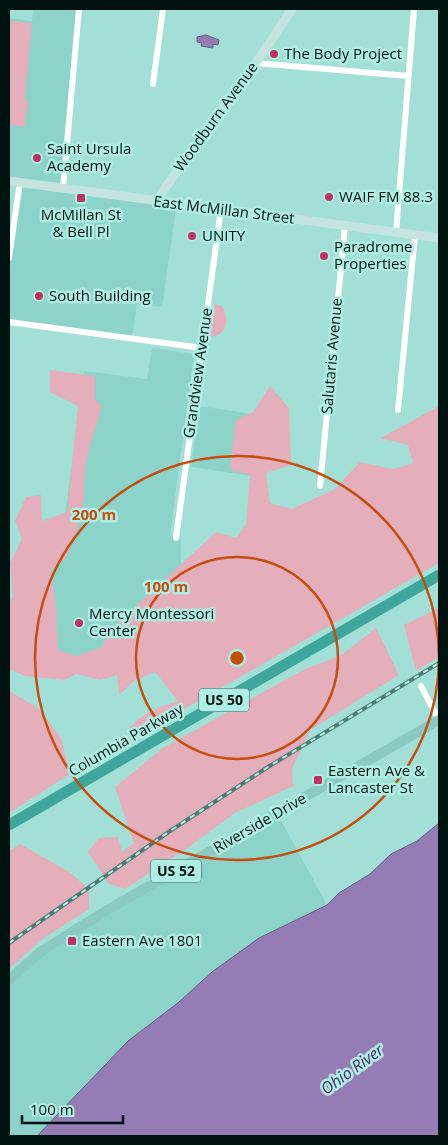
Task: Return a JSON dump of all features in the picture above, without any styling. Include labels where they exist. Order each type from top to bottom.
[{"type":"highway","name":"Columbia Parkway","points":[[9,825],[439,575]]},
{"type":"main road","name":"Riverside Drive","points":[[9,980],[40,952],[107,910],[439,720]]},
{"type":"street","points":[[63,188],[79,9]]},
{"type":"street","points":[[153,84],[163,9]]},
{"type":"street","points":[[285,9],[286,19]]},
{"type":"street","name":"Woodburn Avenue","points":[[157,201],[256,63],[292,9]]},
{"type":"street","points":[[396,232],[414,9]]},
{"type":"street","points":[[256,63],[408,76]]},
{"type":"street","name":"East McMillan Street","points":[[9,181],[439,238]]},
{"type":"street","points":[[9,258],[20,182]]},
{"type":"street","name":"Grandview Avenue","points":[[176,538],[221,209]]},
{"type":"street","name":"Salutaris Avenue","points":[[320,486],[345,226]]},
{"type":"street","points":[[398,410],[415,235]]},
{"type":"street","points":[[9,322],[202,348]]},
{"type":"street","points":[[421,686],[439,720]]},
{"type":"shaded area","name":"Saint Ursula Academy","points":[[33,9],[79,9],[63,188],[177,203],[162,307],[137,304],[132,338],[9,322],[9,258],[20,183],[9,181],[9,18],[32,21]]},
{"type":"shaded area","points":[[9,21],[32,23],[25,97],[28,102],[25,127],[9,125]]},
{"type":"shaded area","points":[[215,304],[222,306],[226,322],[220,334],[209,337]]},
{"type":"shaded area","points":[[152,348],[194,354],[170,536],[181,539],[181,606],[112,626],[115,631],[101,654],[72,658],[30,653],[64,523],[84,371],[147,379]]},
{"type":"shaded area","points":[[50,370],[95,376],[95,400],[102,406],[85,468],[84,500],[78,527],[67,556],[51,572],[56,606],[58,650],[76,656],[102,647],[109,631],[216,532],[236,538],[246,525],[250,475],[231,470],[236,420],[253,412],[270,386],[289,408],[291,465],[266,473],[270,503],[292,509],[335,489],[360,462],[393,469],[413,463],[408,445],[381,438],[439,406],[439,563],[130,740],[128,729],[141,718],[156,708],[178,701],[155,672],[134,681],[119,695],[117,675],[101,680],[76,674],[65,680],[25,676],[9,669],[9,603],[13,597],[10,563],[22,539],[15,521],[26,497],[41,495],[42,521],[67,512],[78,406],[50,392]]},
{"type":"shaded area","points":[[199,406],[260,415],[252,476],[191,467]]},
{"type":"shaded area","points":[[439,608],[439,657],[416,671],[404,625]]},
{"type":"shaded area","points":[[376,628],[399,675],[310,730],[292,769],[293,786],[235,813],[190,846],[125,889],[109,884],[88,852],[99,838],[118,837],[122,852],[134,843],[115,787],[163,748],[305,669],[340,656]]},
{"type":"shaded area","points":[[9,691],[38,708],[61,738],[70,774],[9,813]]},
{"type":"shaded area","points":[[277,813],[327,905],[259,938],[212,972],[76,1097],[37,1136],[9,1136],[9,980],[40,952]]},
{"type":"shaded area","points":[[20,844],[71,873],[89,890],[89,909],[41,940],[9,969],[9,851]]},
{"type":"water","points":[[206,35],[219,40],[218,45],[213,44],[213,48],[201,46],[202,43],[197,42],[197,37]]},
{"type":"water","name":"Ohio River","points":[[439,823],[439,1136],[37,1136],[128,1041],[179,1002],[212,972],[259,938],[327,905],[339,893],[370,874],[391,854],[417,841]]},
{"type":"railway","points":[[9,943],[170,831],[268,767],[439,663]]},
{"type":"place","name":"The Body Project","points":[[274,54]]},
{"type":"place","name":"Saint Ursula Academy","points":[[37,158]]},
{"type":"place","name":"WAIF FM 88.3","points":[[329,197]]},
{"type":"place","name":"McMillan St & Bell Pl","points":[[81,198]]},
{"type":"place","name":"UNITY","points":[[192,236]]},
{"type":"place","name":"Paradrome Properties","points":[[324,256]]},
{"type":"place","name":"South Building","points":[[39,296]]},
{"type":"place","name":"Mercy Montessori Center","points":[[79,623]]},
{"type":"place","name":"Eastern Ave & Lancaster St","points":[[318,780]]},
{"type":"place","name":"Eastern Ave 1801","points":[[72,941]]}]
